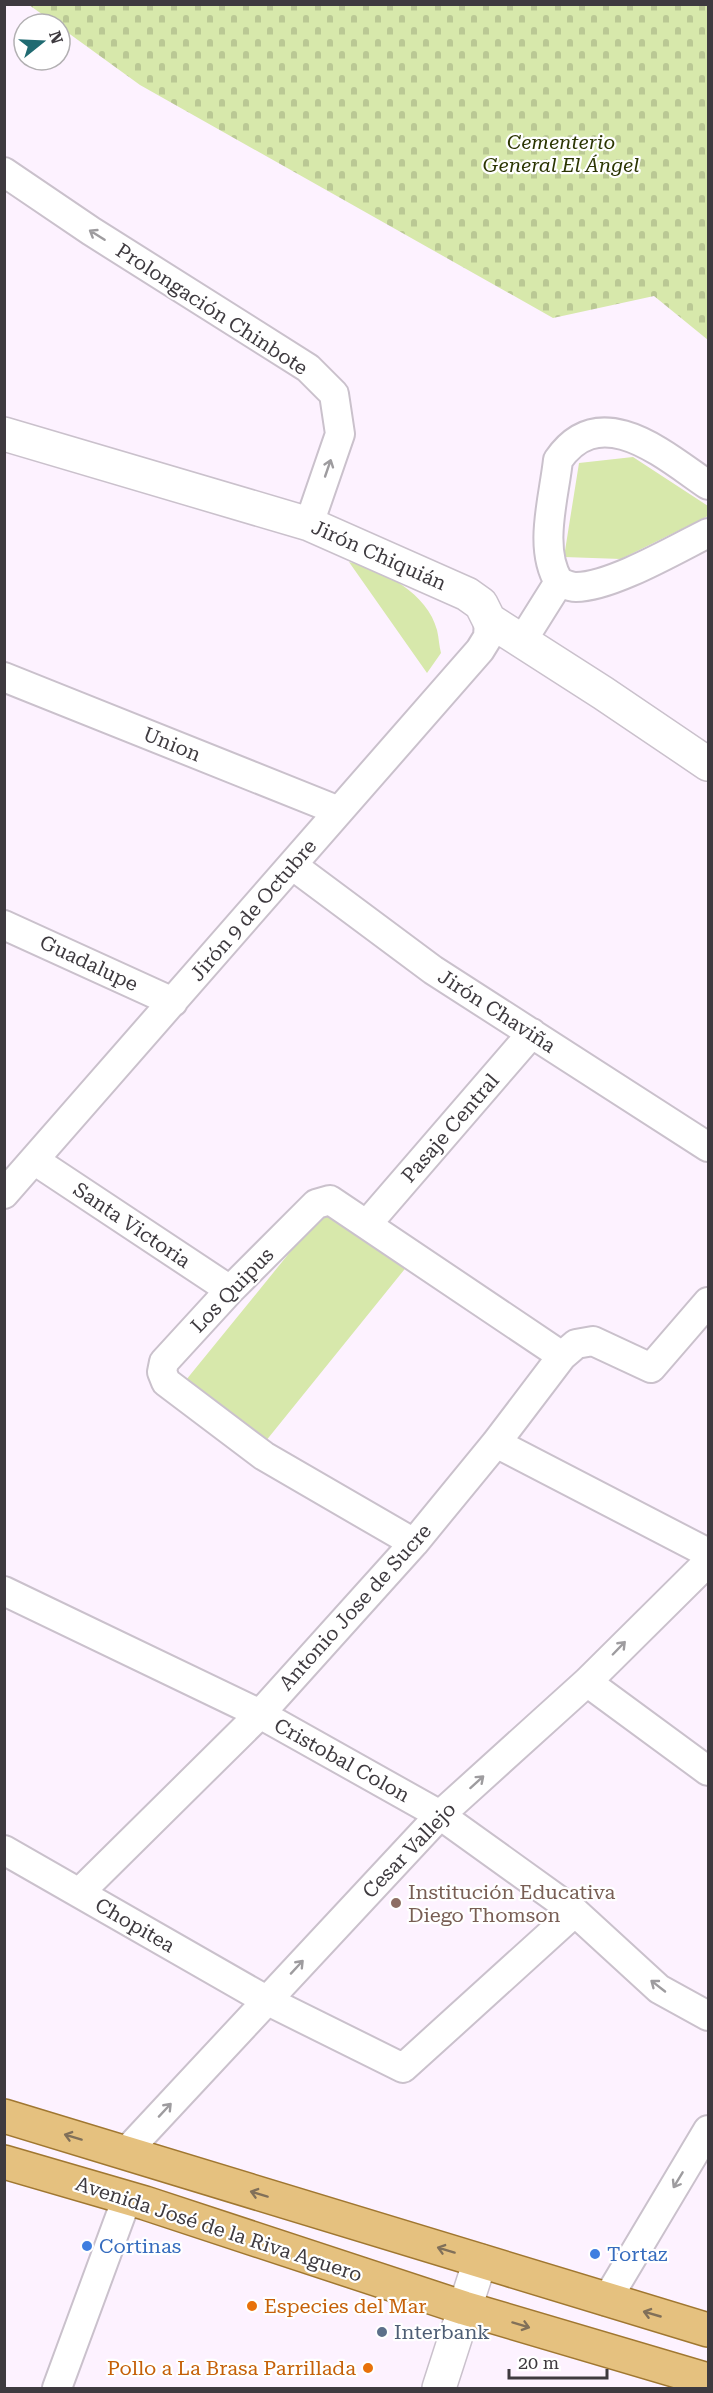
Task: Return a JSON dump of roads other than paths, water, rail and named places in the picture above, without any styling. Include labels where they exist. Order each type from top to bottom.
[{"type":"main road","points":[[4,2116],[606,2301],[708,2330]]},
{"type":"main road","name":"Avenida José de la Riva Aguero","points":[[4,2162],[127,2198],[464,2308],[708,2380]]},
{"type":"street","name":"Prolongación Chinbote","points":[[4,172],[91,231],[308,368],[334,393],[340,434],[309,524]]},
{"type":"street","points":[[708,485],[637,437],[613,431],[587,436],[567,447],[558,460],[547,554],[551,570],[559,582],[574,588],[627,572],[708,532]]},
{"type":"street","name":"Jirón Chiquián","points":[[4,434],[309,524],[467,594],[481,604],[489,620],[708,764]]},
{"type":"street","points":[[522,641],[559,582]]},
{"type":"street","name":"Jirón 9 de Octubre","points":[[4,1194],[480,650],[488,637],[489,620]]},
{"type":"street","name":"Union","points":[[4,677],[339,811]]},
{"type":"street","name":"Jirón Chaviña","points":[[292,865],[433,970],[708,1147]]},
{"type":"street","name":"Guadalupe","points":[[4,925],[173,1002]]},
{"type":"street","name":"Pasaje Central","points":[[368,1223],[532,1033]]},
{"type":"street","name":"Santa Victoria","points":[[34,1160],[230,1290]]},
{"type":"street","name":"Los Quipus","points":[[414,1543],[264,1456],[166,1382],[162,1372],[164,1362],[230,1290],[316,1203],[330,1200],[368,1223],[562,1356]]},
{"type":"street","points":[[562,1356],[576,1344],[593,1341],[651,1368],[708,1302]]},
{"type":"street","name":"Antonio Jose de Sucre","points":[[79,1893],[260,1714],[414,1543],[496,1443],[562,1356]]},
{"type":"street","points":[[496,1443],[708,1552]]},
{"type":"street","name":"Cesar Vallejo","points":[[125,2153],[440,1815],[587,1682],[708,1562]]},
{"type":"street","name":"Cristobal Colon","points":[[4,1591],[260,1714],[440,1815],[575,1912],[659,1989],[708,2016]]},
{"type":"street","points":[[587,1682],[708,1771]]},
{"type":"street","name":"Chopitea","points":[[4,1850],[266,2000],[403,2068],[575,1912]]},
{"type":"street","points":[[606,2301],[708,2130]]},
{"type":"street","points":[[57,2388],[127,2198]]},
{"type":"street","points":[[439,2388],[480,2261]]},
{"type":"place","name":"Institución Educativa Diego Thomson","points":[[396,1903]]},
{"type":"place","name":"Cortinas","points":[[87,2246]]},
{"type":"place","name":"Tortaz","points":[[595,2254]]},
{"type":"place","name":"Especies del Mar","points":[[252,2306]]},
{"type":"place","name":"Interbank","points":[[382,2332]]},
{"type":"place","name":"Pollo a La Brasa Parrillada","points":[[368,2368]]},
{"type":"park label","name":"Cementerio General El Ángel","points":[[561,154]]}]
